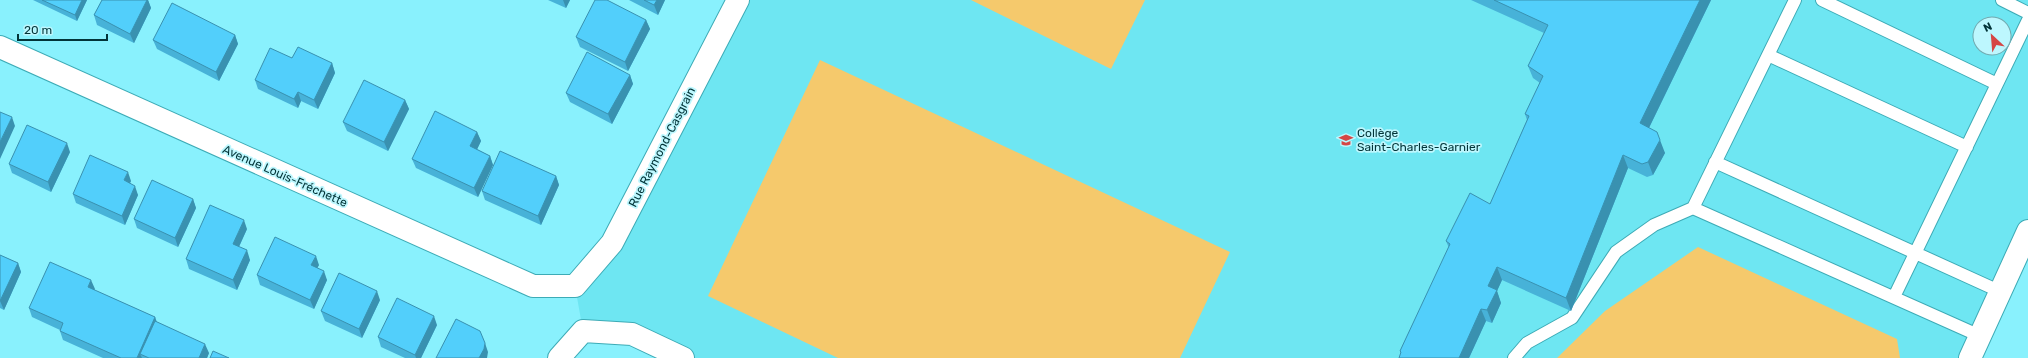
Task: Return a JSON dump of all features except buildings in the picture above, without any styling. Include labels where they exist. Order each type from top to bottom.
[{"type":"street","name":"Rue Raymond-Casgrain","points":[[575,286],[612,243],[738,0]]},
{"type":"street","name":"Avenue Louis-Fréchette","points":[[0,47],[533,286],[575,286]]},
{"type":"street","points":[[1970,358],[2028,232]]},
{"type":"street","points":[[559,358],[583,331],[632,334],[683,358]]},
{"type":"lane","points":[[1514,358],[1527,343],[1572,318],[1616,252],[1654,226],[1693,208],[1795,0]]},
{"type":"lane","points":[[1822,0],[1997,84]]},
{"type":"lane","points":[[2002,0],[2028,13]]},
{"type":"lane","points":[[1894,297],[2028,20]]},
{"type":"lane","points":[[1768,55],[1966,147]]},
{"type":"lane","points":[[1715,162],[2000,292]]},
{"type":"lane","points":[[1693,208],[1980,336]]},
{"type":"shaded area","name":"Collège Saint-Charles-Garnier","points":[[736,0],[2028,0],[2028,231],[1970,358],[683,358],[583,331],[575,286],[612,243]]},
{"type":"shaded area","points":[[971,0],[1145,0],[1111,69]]},
{"type":"shaded area","points":[[820,60],[1230,252],[1180,358],[838,358],[708,296]]},
{"type":"shaded area","points":[[1698,247],[1897,339],[1900,358],[1557,358],[1605,311]]},
{"type":"place","name":"Collège Saint-Charles-Garnier","points":[[1346,140]]}]
